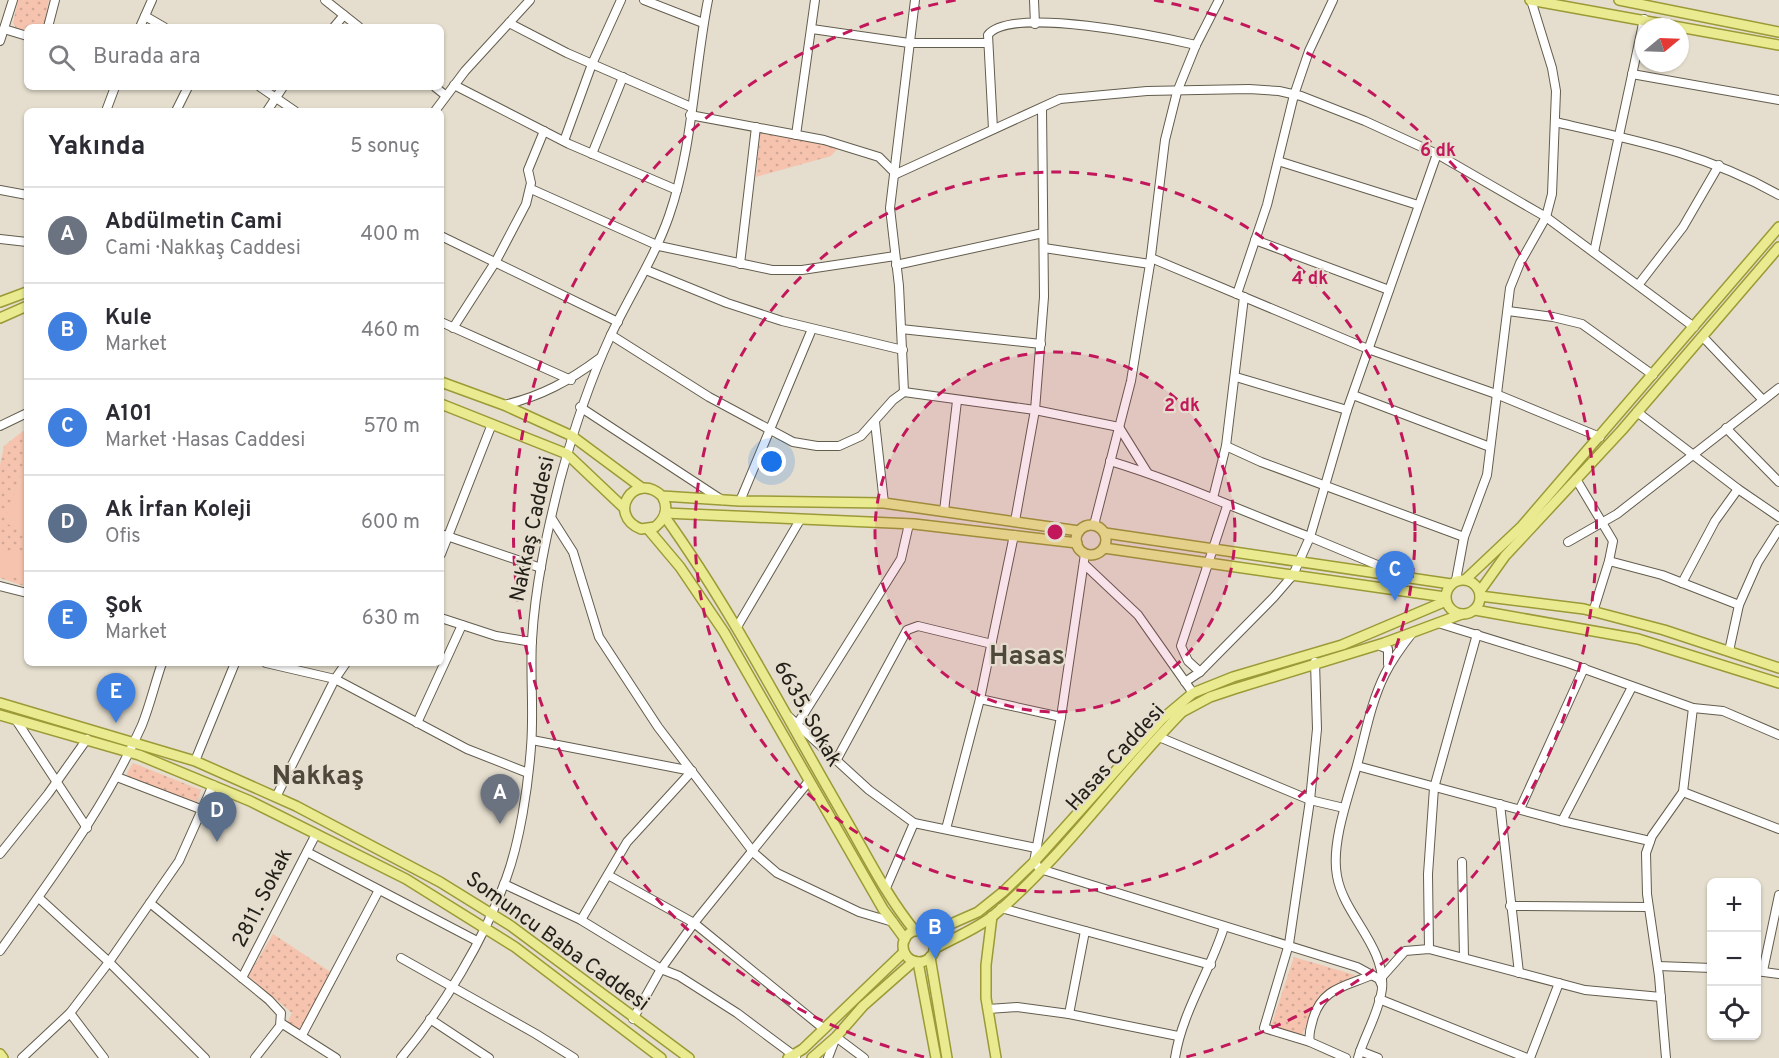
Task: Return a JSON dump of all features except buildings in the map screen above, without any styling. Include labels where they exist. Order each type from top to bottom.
[{"type":"main road","points":[[1531,0],[1638,18]]},
{"type":"main road","points":[[1619,0],[1643,2],[1779,32]]},
{"type":"main road","points":[[1689,28],[1779,45]]},
{"type":"main road","points":[[1446,599],[1457,581],[1522,526],[1779,227]]},
{"type":"main road","points":[[1475,610],[1480,593],[1505,556],[1637,412],[1779,247]]},
{"type":"main road","points":[[0,302],[24,293]]},
{"type":"main road","points":[[0,318],[24,309]]},
{"type":"main road","points":[[444,383],[504,405],[572,436],[642,488],[656,491],[662,496],[740,501],[884,503],[1079,531],[1086,526],[1094,525],[1105,533],[1406,578],[1474,583],[1480,593],[1593,612],[1664,630],[1779,668]]},
{"type":"main road","points":[[444,405],[567,454],[624,508],[629,522],[641,529],[648,530],[661,523],[665,515],[662,496]]},
{"type":"main road","points":[[624,508],[630,495],[642,488]]},
{"type":"main road","points":[[665,515],[909,524],[1014,534],[1077,543]]},
{"type":"main road","name":"6635. Sokak","points":[[665,515],[737,627],[886,888],[915,931]]},
{"type":"main road","name":"6635. Sokak","points":[[648,530],[680,567],[724,632],[809,781],[905,939]]},
{"type":"main road","points":[[1079,531],[1077,543],[1085,559],[1104,548],[1107,540],[1105,533]]},
{"type":"main road","points":[[1104,548],[1293,574],[1446,599],[1454,612],[1462,614],[1475,610],[1638,639],[1779,683]]},
{"type":"main road","name":"Hasas Caddesi","points":[[932,953],[1001,908],[1162,719],[1193,693],[1233,677],[1342,645],[1446,599]]},
{"type":"main road","name":"Hasas Caddesi","points":[[928,934],[978,912],[1037,866],[1182,712],[1210,697],[1315,662],[1377,645],[1462,614]]},
{"type":"main road","name":"Somuncu Baba Caddesi","points":[[0,703],[195,761],[276,797],[440,882],[491,914],[689,1058]]},
{"type":"main road","name":"Somuncu Baba Caddesi","points":[[0,715],[129,752],[213,785],[406,879],[515,946],[661,1058]]},
{"type":"main road","points":[[992,916],[986,965],[988,1009],[996,1058]]},
{"type":"main road","points":[[793,1057],[904,952],[905,939],[915,931],[928,934],[933,940],[932,953],[947,1058]]},
{"type":"main road","points":[[904,952],[916,962],[936,1058]]},
{"type":"main road","points":[[812,1058],[836,1037],[863,1006],[916,962],[932,953]]},
{"type":"main road","points":[[0,1054],[3,1058]]},
{"type":"street","points":[[0,41],[12,0]]},
{"type":"street","points":[[49,24],[55,0]]},
{"type":"street","points":[[142,24],[152,0]]},
{"type":"street","points":[[325,0],[355,24]]},
{"type":"street","points":[[437,108],[445,95],[530,0]]},
{"type":"street","points":[[564,141],[592,64],[621,0]]},
{"type":"street","points":[[645,0],[704,23]]},
{"type":"street","name":"Nakkaş Caddesi","points":[[401,1058],[452,985],[485,928],[504,884],[521,818],[528,773],[531,740],[532,642],[536,597],[567,454],[580,407],[611,335],[659,246],[676,190],[708,0]]},
{"type":"street","points":[[796,135],[815,0]]},
{"type":"street","points":[[904,392],[903,350],[890,208],[897,174],[915,0]]},
{"type":"street","points":[[1034,0],[1035,24]]},
{"type":"street","points":[[1094,525],[1131,381],[1150,261],[1165,140],[1177,92],[1196,45],[1220,0]]},
{"type":"street","points":[[1213,498],[1226,446],[1236,377],[1241,296],[1294,95],[1309,51],[1333,0]]},
{"type":"street","points":[[1457,581],[1464,537],[1487,475],[1510,288],[1516,271],[1546,217],[1552,194],[1555,122],[1552,68],[1531,0]]},
{"type":"street","points":[[336,24],[344,15]]},
{"type":"street","points":[[146,16],[159,24]]},
{"type":"street","points":[[509,23],[691,111],[824,140],[879,157],[897,174]]},
{"type":"street","points":[[993,129],[988,35],[995,29],[1064,23],[1114,27],[1196,45]]},
{"type":"street","points":[[4,25],[24,35]]},
{"type":"street","points":[[812,29],[909,43],[988,43]]},
{"type":"street","points":[[1594,252],[1635,60]]},
{"type":"street","points":[[1632,74],[1779,100]]},
{"type":"street","points":[[592,154],[623,77]]},
{"type":"street","points":[[454,85],[564,141],[676,190]]},
{"type":"street","points":[[897,174],[1060,99],[1147,91],[1263,89],[1294,95],[1400,135],[1437,154],[1546,217],[1694,327]]},
{"type":"street","points":[[107,108],[114,90]]},
{"type":"street","points":[[178,108],[186,90]]},
{"type":"street","points":[[264,90],[291,108]]},
{"type":"street","points":[[269,108],[281,90]]},
{"type":"street","points":[[439,90],[445,95]]},
{"type":"street","points":[[1015,521],[1035,410],[1041,344],[1044,248],[1042,109]]},
{"type":"street","points":[[1555,122],[1683,152],[1741,173],[1779,195]]},
{"type":"street","points":[[740,264],[756,127]]},
{"type":"street","points":[[453,328],[496,261],[526,204],[531,189],[528,170],[544,131]]},
{"type":"street","points":[[1185,682],[1200,672],[1274,597],[1300,562],[1310,537],[1347,410],[1437,154]]},
{"type":"street","points":[[1278,161],[1418,204]]},
{"type":"street","points":[[1639,284],[1683,227],[1719,165]]},
{"type":"street","points":[[531,189],[659,246],[772,270],[802,270],[895,261],[1043,233]]},
{"type":"street","points":[[0,190],[24,194]]},
{"type":"street","points":[[444,237],[618,322]]},
{"type":"street","points":[[0,239],[24,242]]},
{"type":"street","points":[[1255,240],[1389,290]]},
{"type":"street","points":[[1044,248],[1150,261],[1368,349],[1496,394],[1600,437]]},
{"type":"street","points":[[646,270],[727,303],[812,328],[903,350]]},
{"type":"street","points":[[1508,311],[1553,316],[1582,324],[1653,375]]},
{"type":"street","points":[[444,324],[571,380]]},
{"type":"street","points":[[740,501],[812,328]]},
{"type":"street","points":[[901,329],[1041,344]]},
{"type":"street","points":[[611,335],[709,398],[793,442],[839,446],[861,436],[893,400],[904,392],[957,402],[1035,410],[1119,427],[1147,472]]},
{"type":"street","points":[[1702,337],[1763,400]]},
{"type":"street","points":[[504,405],[531,398],[571,380],[601,358]]},
{"type":"street","points":[[1236,377],[1347,410]]},
{"type":"street","points":[[1568,542],[1617,514],[1779,388]]},
{"type":"street","points":[[1353,395],[1490,447]]},
{"type":"street","points":[[944,511],[957,402]]},
{"type":"street","points":[[580,407],[722,500]]},
{"type":"street","points":[[1637,412],[1694,453],[1737,489],[1779,517]]},
{"type":"street","points":[[0,426],[24,414]]},
{"type":"street","points":[[875,422],[884,503]]},
{"type":"street","points":[[492,424],[445,536],[541,568]]},
{"type":"street","points":[[1726,428],[1779,482]]},
{"type":"street","points":[[1226,446],[1464,537]]},
{"type":"street","points":[[1110,462],[1147,472],[1406,578]]},
{"type":"street","points":[[1576,480],[1613,541],[1593,612]]},
{"type":"street","points":[[1682,583],[1715,521],[1737,489]]},
{"type":"street","points":[[1200,672],[1188,662],[1181,646],[1227,506]]},
{"type":"street","points":[[552,519],[573,552],[599,637],[632,691],[754,853],[777,873],[859,912],[893,922]]},
{"type":"street","points":[[737,627],[800,520]]},
{"type":"street","points":[[798,723],[901,559],[909,524]]},
{"type":"street","points":[[1730,651],[1739,605],[1758,562],[1779,529]]},
{"type":"street","points":[[946,829],[980,699],[1014,534]]},
{"type":"street","points":[[1085,559],[1138,615],[1193,693]]},
{"type":"street","points":[[1085,559],[1061,717],[1036,848],[1037,866],[1224,927],[1289,944],[1357,967],[1381,982]]},
{"type":"street","points":[[1609,561],[1682,583],[1739,605]]},
{"type":"street","points":[[0,586],[24,592]]},
{"type":"street","points":[[444,619],[496,636],[532,642]]},
{"type":"street","points":[[1437,622],[1584,668],[1693,708],[1723,711],[1779,735]]},
{"type":"street","points":[[444,664],[462,625]]},
{"type":"street","points":[[837,759],[907,630],[918,626],[992,644]]},
{"type":"street","points":[[1378,1058],[1359,1055],[1380,999],[1381,982],[1370,942],[1337,878],[1336,857],[1344,808],[1373,702],[1396,653],[1414,631]]},
{"type":"street","points":[[1429,949],[1428,874],[1434,788],[1477,634]]},
{"type":"street","points":[[1377,645],[1383,645],[1388,649],[1388,668]]},
{"type":"street","points":[[1315,662],[1317,729],[1310,800],[1289,944],[1264,1028],[1310,1042],[1347,1058]]},
{"type":"street","points":[[0,951],[87,828],[117,777],[142,724],[161,666]]},
{"type":"street","points":[[195,761],[234,666]]},
{"type":"street","points":[[279,666],[335,679],[467,749],[528,773]]},
{"type":"street","points":[[276,797],[335,679],[344,666]]},
{"type":"street","points":[[417,723],[443,666]]},
{"type":"street","points":[[1520,809],[1584,668]]},
{"type":"street","points":[[1562,821],[1632,687]]},
{"type":"street","points":[[980,699],[1061,717]]},
{"type":"street","points":[[1666,1058],[1658,966],[1648,907],[1646,853],[1650,841],[1683,792],[1693,708]]},
{"type":"street","points":[[785,713],[869,790],[914,823],[1036,848]]},
{"type":"street","points":[[16,720],[58,780],[87,828]]},
{"type":"street","points":[[1159,737],[1310,800],[1344,808]]},
{"type":"street","points":[[0,854],[87,739]]},
{"type":"street","points":[[531,740],[692,771]]},
{"type":"street","points":[[1357,766],[1562,821],[1650,841]]},
{"type":"street","points":[[581,920],[627,842],[692,771]]},
{"type":"street","points":[[117,777],[203,810]]},
{"type":"street","points":[[633,1019],[661,969],[694,923],[754,853],[809,781]]},
{"type":"street","points":[[21,1058],[70,1012],[109,962],[179,861],[213,785]]},
{"type":"street","points":[[1683,792],[1779,829]]},
{"type":"street","points":[[1500,804],[1519,973]]},
{"type":"street","points":[[886,888],[914,823]]},
{"type":"street","name":"2811. Sokak","points":[[242,978],[316,834]]},
{"type":"street","points":[[307,852],[477,941]]},
{"type":"street","points":[[1462,862],[1464,957]]},
{"type":"street","points":[[608,875],[694,923],[824,1029]]},
{"type":"street","points":[[504,884],[581,920],[661,969],[679,976],[728,1007],[793,1057]]},
{"type":"street","points":[[302,1035],[379,890]]},
{"type":"street","points":[[1761,967],[1779,895]]},
{"type":"street","points":[[39,898],[109,962],[205,1058]]},
{"type":"street","points":[[150,903],[277,1007],[281,1013],[281,1023],[257,1057]]},
{"type":"street","points":[[1510,906],[1648,907]]},
{"type":"street","points":[[1001,908],[1211,965]]},
{"type":"street","points":[[1175,1058],[1178,1036],[1211,965],[1224,927]]},
{"type":"street","points":[[1069,1014],[1085,931]]},
{"type":"street","points":[[1381,982],[1405,951],[1429,949],[1558,983],[1615,994],[1661,997]]},
{"type":"street","points":[[401,958],[452,985],[574,1058]]},
{"type":"street","points":[[1658,966],[1707,968]]},
{"type":"street","points":[[1761,971],[1779,974]]},
{"type":"street","points":[[1310,1042],[1308,1035],[1317,1006],[1323,997],[1372,975]]},
{"type":"street","points":[[1380,999],[1528,1058],[1558,983]]},
{"type":"street","points":[[988,1009],[1017,1007],[1069,1014],[1178,1036]]},
{"type":"street","points":[[70,1012],[104,1058]]},
{"type":"street","points":[[430,1019],[489,1058]]},
{"type":"street","points":[[281,1023],[332,1057]]},
{"type":"street","points":[[828,1058],[836,1037],[864,1058]]},
{"type":"shaded area","points":[[18,0],[49,0],[45,24],[24,24],[24,30],[16,28],[13,23]]},
{"type":"shaded area","points":[[760,133],[834,146],[837,149],[831,156],[756,177]]},
{"type":"shaded area","points":[[24,430],[24,586],[0,578],[0,465],[4,446]]},
{"type":"shaded area","points":[[24,466],[24,530],[4,523]]},
{"type":"shaded area","points":[[0,548],[24,556],[24,580],[0,572]]},
{"type":"shaded area","points":[[133,763],[201,790],[197,802],[128,778],[127,773]]},
{"type":"shaded area","points":[[273,934],[332,973],[303,1031],[287,1023],[292,1013],[248,976]]},
{"type":"shaded area","points":[[1294,957],[1355,975],[1319,995],[1302,1035],[1271,1026]]},
{"type":"place","name":"A101","points":[[1395,601]]},
{"type":"place","name":"Şok","points":[[116,723]]},
{"type":"place","name":"Abdülmetin Cami","points":[[500,824]]},
{"type":"place","name":"Ak İrfan Koleji","points":[[217,842]]},
{"type":"place","name":"Kule","points":[[935,959]]},
{"type":"district","name":"Hasas","points":[[1027,657]]},
{"type":"district","name":"Nakkaş","points":[[318,777]]}]
